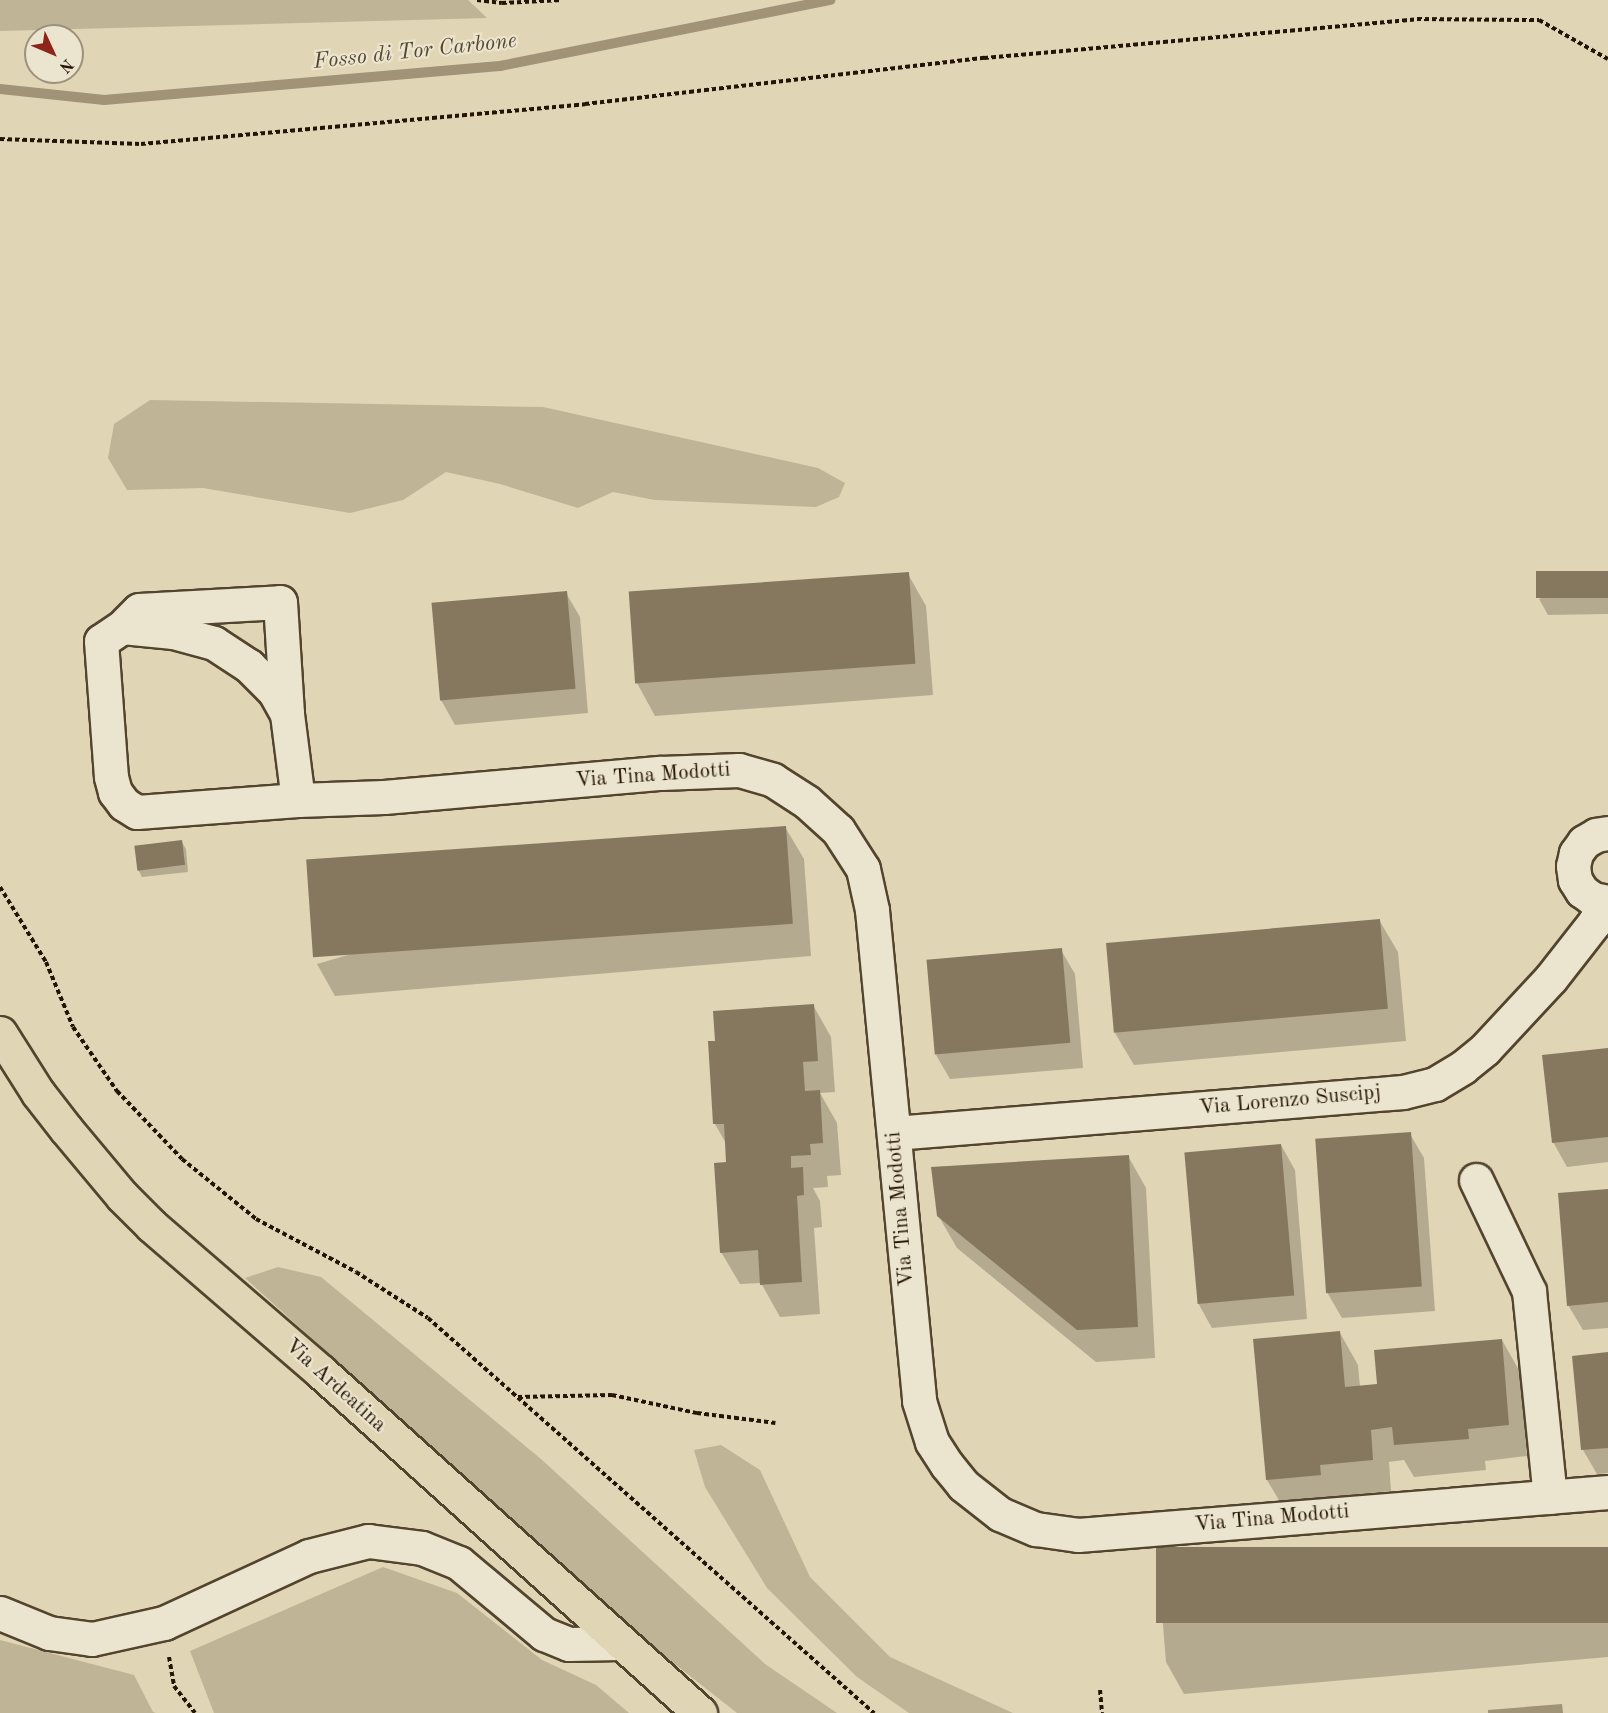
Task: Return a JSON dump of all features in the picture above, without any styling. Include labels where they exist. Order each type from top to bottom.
[{"type":"main road","name":"Via Ardeatina","points":[[0,1033],[38,1093],[66,1129],[152,1227],[321,1372],[700,1713]]},
{"type":"street","points":[[122,627],[139,610],[280,602],[287,714],[298,800]]},
{"type":"street","points":[[122,627],[173,633],[214,643],[249,666],[275,692],[287,714]]},
{"type":"street","name":"Via Tina Modotti","points":[[122,627],[100,641],[108,759],[115,792],[124,804],[137,812],[298,800],[384,797],[739,770],[773,780],[807,802],[838,830],[863,869],[873,910],[919,1401],[932,1442],[954,1476],[981,1502],[1000,1514],[1036,1529],[1078,1535],[1608,1492]]},
{"type":"street","name":"Via Lorenzo Suscipj","points":[[894,1133],[1403,1092],[1435,1084],[1463,1067],[1485,1049],[1551,978],[1594,923],[1607,902],[1593,899],[1582,891],[1575,880],[1573,866],[1576,853],[1584,842],[1596,835],[1608,833]]},
{"type":"street","points":[[1476,1180],[1529,1291],[1550,1497]]},
{"type":"street","points":[[0,1613],[49,1632],[92,1639],[164,1623],[309,1556],[368,1541],[422,1548],[459,1563],[544,1634],[569,1644],[620,1643]]},
{"type":"path","points":[[477,0],[502,3],[562,0]]},
{"type":"path","points":[[0,139],[141,144],[585,104],[984,58],[1417,19],[1539,20],[1608,59]]},
{"type":"path","points":[[0,887],[46,962],[73,1027],[117,1091],[182,1159],[256,1219],[356,1272],[428,1318],[874,1713]]},
{"type":"path","points":[[517,1397],[612,1395],[697,1413],[775,1423]]},
{"type":"path","points":[[164,1623],[174,1686],[195,1713]]},
{"type":"path","points":[[1100,1690],[1102,1713]]},
{"type":"shaded area","points":[[0,0],[468,0],[487,18],[84,29],[84,24],[24,24],[24,30],[0,31]]},
{"type":"shaded area","points":[[150,400],[543,407],[818,468],[845,483],[839,497],[816,507],[655,500],[613,492],[578,508],[500,484],[446,472],[403,500],[350,513],[203,488],[127,490],[108,458],[114,424]]},
{"type":"shaded area","points":[[278,1267],[321,1277],[541,1459],[765,1664],[837,1713],[737,1713],[652,1646],[245,1278]]},
{"type":"shaded area","points":[[721,1445],[760,1470],[810,1577],[890,1657],[1013,1713],[909,1713],[857,1677],[767,1588],[705,1487],[694,1450]]},
{"type":"shaded area","points":[[383,1567],[457,1593],[542,1660],[596,1685],[629,1713],[214,1713],[190,1651]]},
{"type":"shaded area","points":[[0,1640],[134,1675],[153,1712],[156,1713],[0,1713]]},
{"type":"shaded area","points":[[1562,1704],[1563,1713],[1488,1713],[1488,1710]]},
{"type":"building","points":[[1536,571],[1608,571],[1608,598],[1536,598]]},
{"type":"building","points":[[909,572],[915,664],[635,683],[629,592]]},
{"type":"building","points":[[567,591],[576,689],[440,700],[432,603]]},
{"type":"building","points":[[786,826],[793,924],[313,957],[306,860]]},
{"type":"building","points":[[182,840],[185,865],[137,871],[134,846]]},
{"type":"building","points":[[1380,919],[1388,1009],[1114,1033],[1106,943]]},
{"type":"building","points":[[1062,948],[1070,1043],[935,1054],[927,960]]},
{"type":"building","points":[[814,1004],[818,1061],[803,1062],[805,1091],[820,1090],[823,1143],[810,1144],[811,1155],[791,1156],[791,1168],[803,1167],[804,1195],[797,1196],[802,1282],[760,1285],[758,1250],[720,1253],[714,1163],[726,1162],[724,1124],[713,1124],[708,1041],[715,1041],[713,1011]]},
{"type":"building","points":[[1608,1048],[1608,1137],[1552,1143],[1542,1055]]},
{"type":"building","points":[[1411,1132],[1422,1287],[1326,1293],[1315,1139]]},
{"type":"building","points":[[1281,1144],[1294,1295],[1198,1304],[1184,1152]]},
{"type":"building","points":[[1129,1155],[1138,1327],[1077,1330],[937,1216],[931,1167]]},
{"type":"building","points":[[1608,1189],[1608,1302],[1567,1306],[1558,1193]]},
{"type":"building","points":[[1340,1331],[1345,1387],[1377,1384],[1374,1350],[1502,1339],[1509,1425],[1468,1429],[1469,1439],[1394,1445],[1392,1427],[1371,1430],[1373,1460],[1320,1465],[1321,1475],[1266,1480],[1253,1339]]},
{"type":"building","points":[[1608,1352],[1608,1448],[1581,1450],[1572,1356]]},
{"type":"building","points":[[1156,1547],[1608,1547],[1608,1623],[1156,1623]]},
{"type":"waterway","name":"Fosso di Tor Carbone","points":[[0,89],[104,100],[500,66],[830,0]]}]
